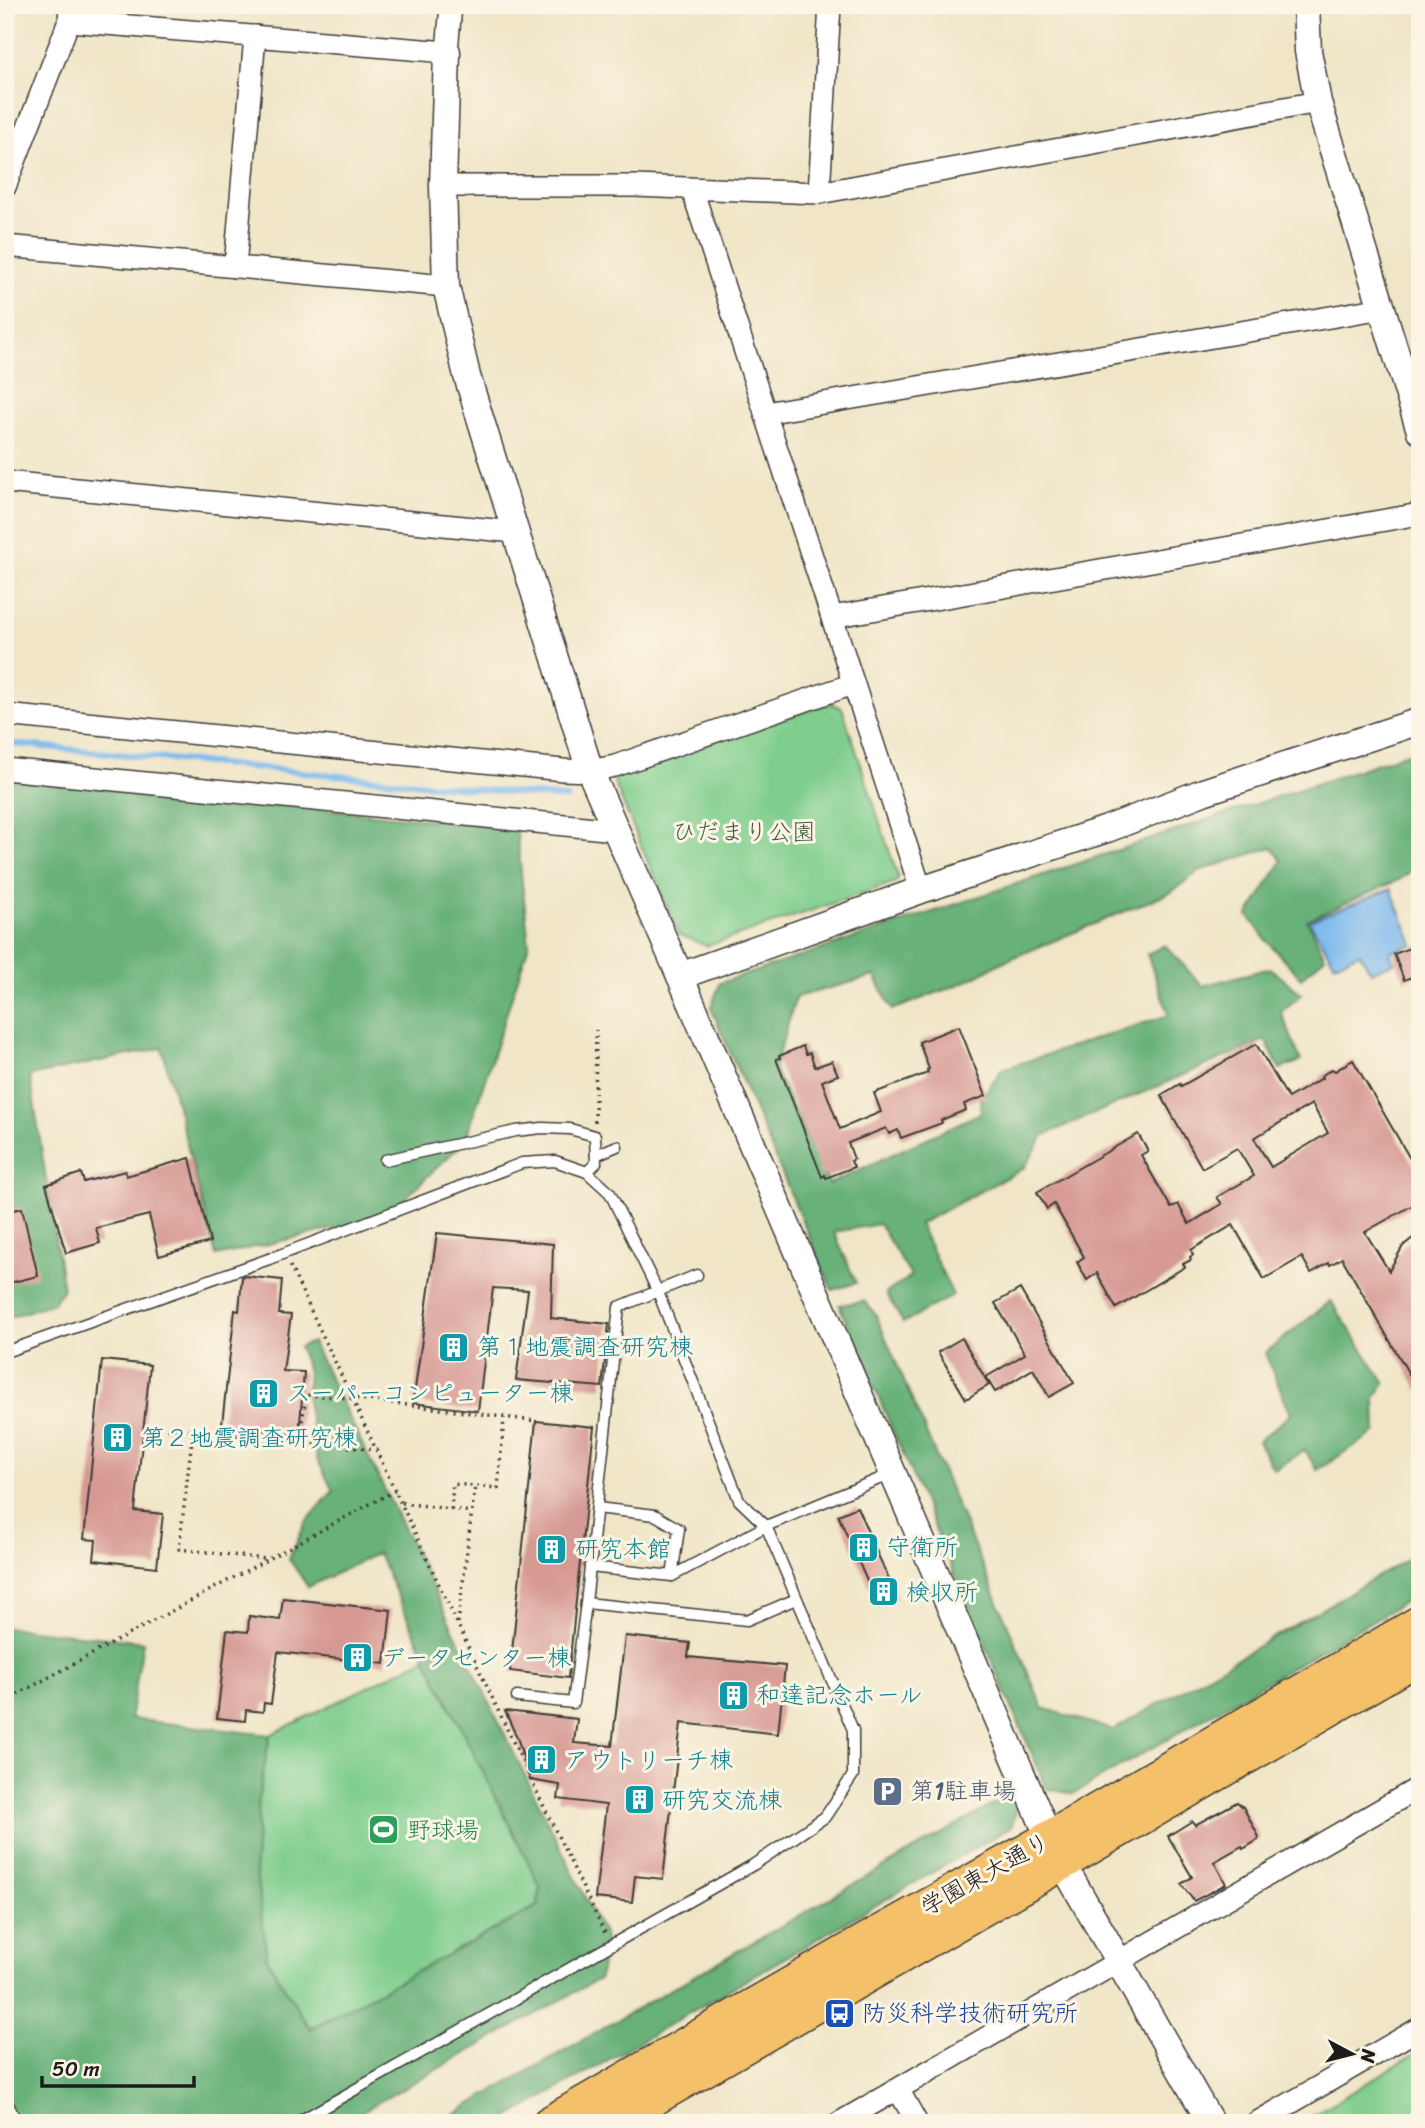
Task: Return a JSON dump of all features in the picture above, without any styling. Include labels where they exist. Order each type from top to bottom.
[{"type":"main road","name":"学園東大通り","points":[[612,2123],[1420,1622]]},
{"type":"main road","name":"学園東大通り","points":[[549,2123],[868,1939],[1055,1850],[1420,1657]]},
{"type":"street","points":[[451,5],[443,186],[446,286],[467,376],[590,771],[1055,1850],[1211,2123]]},
{"type":"street","points":[[819,193],[830,5]]},
{"type":"street","points":[[1306,5],[1308,51],[1318,102],[1420,431]]},
{"type":"street","points":[[5,187],[69,13],[255,36],[447,52]]},
{"type":"street","points":[[235,267],[255,36]]},
{"type":"street","points":[[443,186],[620,186],[819,193],[1318,102]]},
{"type":"street","points":[[692,189],[920,890]]},
{"type":"street","points":[[5,246],[446,286]]},
{"type":"street","points":[[765,413],[1383,308]]},
{"type":"street","points":[[5,482],[515,532]]},
{"type":"street","points":[[832,617],[1420,514]]},
{"type":"street","points":[[5,715],[590,771],[615,765],[853,684]]},
{"type":"street","points":[[680,976],[920,890],[1107,829],[1203,792],[1420,721]]},
{"type":"street","points":[[5,769],[615,831]]},
{"type":"street","points":[[839,2123],[1420,1787]]},
{"type":"street","points":[[1256,2123],[1420,2028]]},
{"type":"street","points":[[898,2089],[917,2123]]},
{"type":"lane","points":[[385,1160],[516,1130],[570,1129],[595,1136],[596,1163],[587,1172]]},
{"type":"lane","points":[[596,1155],[618,1146]]},
{"type":"lane","points":[[5,1352],[284,1254],[522,1163],[555,1161],[587,1172],[610,1193],[658,1292],[739,1500],[766,1526],[853,1730],[853,1775],[825,1816],[753,1865],[296,2123]]},
{"type":"lane","points":[[517,1697],[573,1703],[619,1307],[697,1275]]},
{"type":"lane","points":[[590,1567],[672,1576],[766,1526],[878,1479],[894,1476]]},
{"type":"lane","points":[[597,1508],[655,1515],[678,1529],[672,1576]]},
{"type":"lane","points":[[586,1603],[747,1620],[796,1598]]},
{"type":"lane","points":[[5,2098],[17,2123]]},
{"type":"path","points":[[595,1136],[596,1030]]},
{"type":"path","points":[[284,1254],[610,1945]]},
{"type":"path","points":[[299,1442],[306,1395],[352,1398],[536,1421]]},
{"type":"path","points":[[451,1508],[453,1484],[498,1488],[504,1418]]},
{"type":"path","points":[[167,1427],[377,1450]]},
{"type":"path","points":[[193,1430],[179,1549],[268,1559]]},
{"type":"path","points":[[458,1623],[475,1486]]},
{"type":"path","points":[[5,1701],[396,1490]]},
{"type":"path","points":[[402,1503],[471,1512]]},
{"type":"green space","name":"ひだまり公園","points":[[831,703],[842,708],[898,877],[896,882],[707,946],[679,935],[614,782],[622,771]]},
{"type":"green space","points":[[1420,749],[1420,863],[1401,879],[1307,920],[1325,957],[1301,978],[1266,940],[1248,915],[1282,861],[1272,847],[1199,871],[1171,892],[1000,963],[965,982],[892,1010],[875,976],[796,997],[774,1069],[829,1184],[981,1113],[980,1100],[1002,1069],[1169,1015],[1147,954],[1165,945],[1202,986],[1270,968],[1302,994],[1281,1012],[1301,1061],[1280,1069],[1265,1040],[1044,1135],[1024,1168],[919,1224],[953,1295],[903,1323],[886,1293],[911,1276],[879,1224],[834,1232],[856,1283],[832,1290],[711,1008],[720,983]]},
{"type":"green space","points":[[5,778],[516,828],[529,944],[465,1141],[385,1217],[216,1256],[162,1048],[30,1076],[63,1289],[53,1303],[5,1319]]},
{"type":"green space","points":[[864,1301],[876,1315],[1043,1708],[1113,1730],[1420,1552],[1420,1593],[1073,1794],[1047,1789],[839,1305]]},
{"type":"green space","points":[[1331,1301],[1385,1383],[1375,1397],[1376,1432],[1317,1470],[1305,1450],[1274,1470],[1258,1441],[1291,1414],[1265,1353]]},
{"type":"green space","points":[[312,1342],[605,1938],[600,1978],[341,2123],[5,2123],[5,1627],[143,1642],[130,1719],[270,1735],[259,1795],[255,1864],[267,1959],[310,2029],[538,1906],[540,1886],[426,1658],[378,1553],[308,1587],[289,1559],[306,1522],[333,1491],[317,1459],[306,1395],[308,1372],[299,1347]]},
{"type":"green space","name":"野球場","points":[[426,1658],[540,1886],[538,1906],[310,2029],[267,1959],[255,1864],[259,1795],[270,1735]]},
{"type":"green space","points":[[999,1801],[1019,1802],[1011,1827],[499,2123],[438,2123]]},
{"type":"green space","points":[[1420,2051],[1420,2123],[1300,2123]]},
{"type":"water","points":[[1391,889],[1413,944],[1390,952],[1394,962],[1371,972],[1360,953],[1335,964],[1309,921]]},
{"type":"building","points":[[1420,944],[1420,974],[1404,980],[1394,954]]},
{"type":"building","points":[[959,1026],[986,1096],[964,1104],[966,1110],[941,1120],[942,1123],[901,1138],[898,1130],[889,1134],[886,1128],[848,1143],[854,1167],[826,1178],[825,1175],[822,1177],[776,1059],[803,1046],[806,1054],[810,1053],[815,1067],[832,1061],[838,1075],[822,1081],[840,1129],[881,1112],[874,1093],[928,1073],[919,1042]]},
{"type":"building","points":[[1256,1044],[1288,1098],[1332,1069],[1335,1071],[1353,1060],[1420,1176],[1420,1201],[1365,1232],[1389,1271],[1403,1246],[1420,1232],[1420,1393],[1342,1258],[1311,1273],[1302,1257],[1264,1279],[1233,1225],[1191,1250],[1193,1255],[1191,1260],[1183,1264],[1185,1267],[1116,1308],[1097,1273],[1087,1280],[1077,1262],[1084,1257],[1054,1204],[1047,1209],[1037,1192],[1138,1134],[1148,1151],[1141,1155],[1171,1208],[1178,1204],[1189,1224],[1222,1204],[1217,1197],[1254,1176],[1237,1148],[1202,1168],[1161,1095],[1180,1084],[1181,1086]],"holes":[[[1312,1104],[1328,1133],[1271,1167],[1254,1138]]]},
{"type":"building","points":[[190,1158],[210,1242],[159,1256],[149,1215],[96,1228],[100,1243],[66,1253],[46,1185],[81,1173],[84,1182],[125,1171],[126,1176]]},
{"type":"building","points":[[22,1208],[38,1276],[5,1284],[5,1212]]},
{"type":"building","name":"第１地震調査研究棟","points":[[437,1233],[553,1244],[551,1318],[609,1324],[602,1387],[516,1380],[528,1290],[493,1288],[478,1411],[413,1403]]},
{"type":"building","name":"スーパーコンピューター棟","points":[[244,1276],[282,1280],[279,1314],[291,1315],[283,1371],[304,1372],[299,1436],[222,1424],[235,1310],[239,1311]]},
{"type":"building","points":[[1020,1289],[1074,1383],[1049,1397],[1033,1369],[995,1392],[986,1377],[1025,1354],[995,1303]]},
{"type":"building","points":[[962,1338],[989,1385],[966,1399],[938,1352]]},
{"type":"building","name":"第２地震調査研究棟","points":[[102,1360],[150,1365],[135,1511],[163,1514],[157,1567],[94,1560],[96,1540],[84,1539]]},
{"type":"building","name":"研究本館","points":[[536,1421],[594,1427],[568,1678],[510,1671]]},
{"type":"building","name":"守衛所","points":[[857,1507],[897,1598],[878,1606],[838,1515]]},
{"type":"building","name":"データセンター棟","points":[[283,1598],[391,1610],[385,1664],[278,1652],[271,1704],[264,1703],[263,1712],[246,1710],[245,1721],[217,1718],[227,1630],[248,1632],[249,1616],[280,1620]]},
{"type":"building","points":[[625,1636],[690,1643],[688,1657],[785,1666],[778,1734],[681,1723],[663,1879],[635,1876],[632,1902],[595,1898],[606,1805],[558,1799],[560,1785],[530,1780],[518,1740],[505,1711],[577,1719],[574,1743],[612,1746]]},
{"type":"building","points":[[1237,1802],[1243,1807],[1259,1837],[1258,1840],[1214,1862],[1226,1884],[1194,1901],[1181,1884],[1192,1877],[1168,1836],[1192,1821],[1195,1825]]},
{"type":"waterway","points":[[5,743],[567,798]]},
{"type":"place","name":"第１地震調査研究棟","points":[[454,1347]]},
{"type":"place","name":"スーパーコンピューター棟","points":[[264,1393]]},
{"type":"place","name":"第２地震調査研究棟","points":[[118,1438]]},
{"type":"place","name":"守衛所","points":[[863,1547]]},
{"type":"place","name":"研究本館","points":[[552,1549]]},
{"type":"place","name":"検収所","points":[[883,1592]]},
{"type":"place","name":"データセンター棟","points":[[358,1658]]},
{"type":"place","name":"和達記念ホール","points":[[733,1695]]},
{"type":"place","name":"アウトリーチ棟","points":[[541,1760]]},
{"type":"place","name":"第1駐車場","points":[[887,1791]]},
{"type":"place","name":"研究交流棟","points":[[639,1800]]},
{"type":"place","name":"野球場","points":[[384,1830]]},
{"type":"place","name":"防災科学技術研究所","points":[[839,2013]]}]
